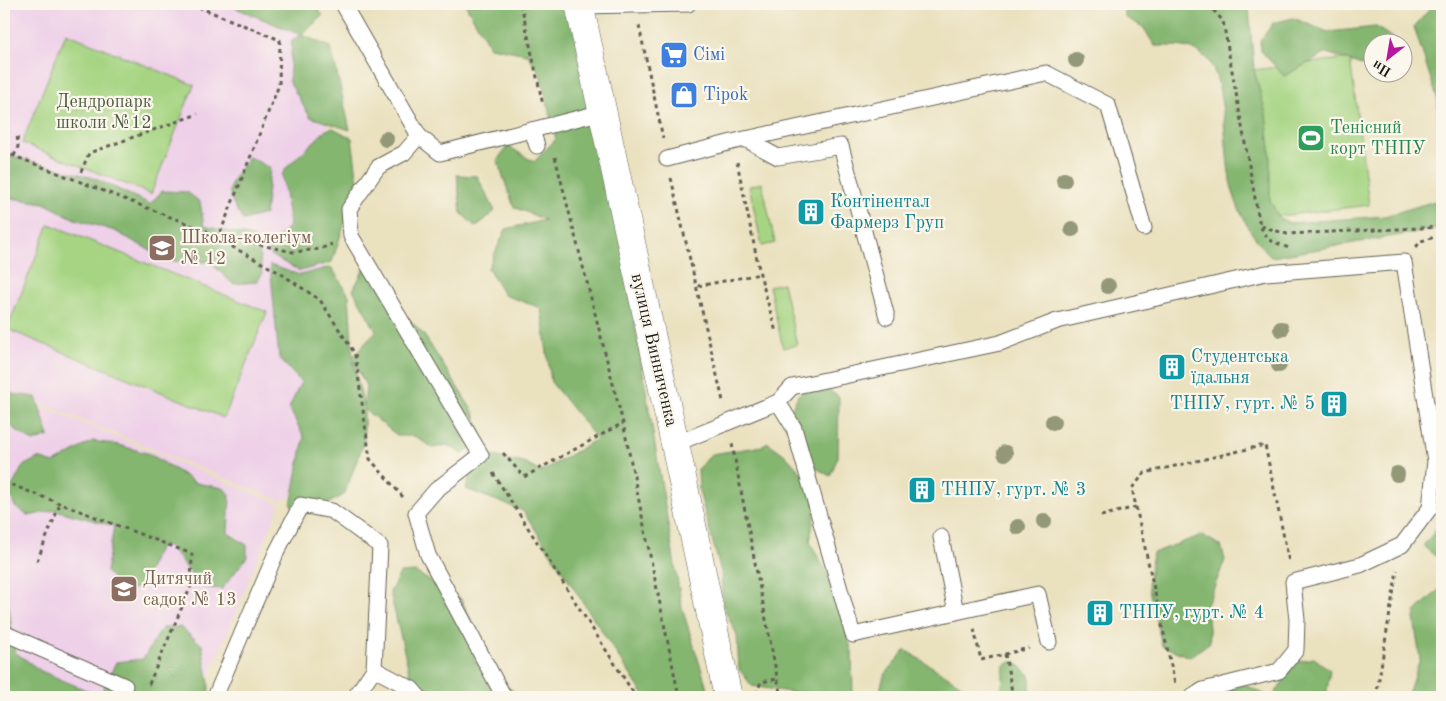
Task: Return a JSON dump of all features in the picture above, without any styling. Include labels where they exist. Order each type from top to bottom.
[{"type":"main road","name":"вулиця Винниченка","points":[[579,5],[728,697]]},
{"type":"lane","points":[[343,4],[419,136],[440,153],[603,112]]},
{"type":"lane","points":[[579,5],[688,4]]},
{"type":"lane","points":[[667,159],[739,140],[1046,73],[1108,105],[1144,228]]},
{"type":"lane","points":[[532,130],[537,146]]},
{"type":"lane","points":[[419,136],[404,153],[378,167],[349,209],[351,236],[481,454],[436,490],[416,513],[428,555],[504,697]]},
{"type":"lane","points":[[739,140],[778,157],[841,146],[887,317]]},
{"type":"lane","points":[[675,444],[778,402],[792,387],[1000,343],[1057,322],[1266,273],[1404,262],[1439,459],[1430,508],[1402,545],[1360,565],[1293,582],[1297,620],[1296,650],[1279,671],[1203,690],[1192,697]]},
{"type":"lane","points":[[778,402],[794,428],[853,635],[1038,594],[1049,642]]},
{"type":"lane","points":[[215,697],[276,553],[301,505],[332,510],[380,546],[374,669],[355,697]]},
{"type":"lane","points":[[941,537],[963,610]]},
{"type":"lane","points":[[4,633],[125,686]]},
{"type":"lane","points":[[374,669],[412,689],[419,697]]},
{"type":"path","points":[[191,4],[280,40],[279,85],[219,236]]},
{"type":"path","points":[[522,4],[548,127],[623,423],[679,697]]},
{"type":"path","points":[[1208,4],[1223,21],[1260,226],[1270,240]]},
{"type":"path","points":[[635,5],[667,159],[698,286],[728,422],[781,697]]},
{"type":"path","points":[[81,172],[88,153],[198,114]]},
{"type":"path","points":[[14,156],[18,147],[17,134]]},
{"type":"path","points":[[739,140],[760,274],[776,332]]},
{"type":"path","points":[[4,152],[219,236],[293,252],[320,249]]},
{"type":"path","points":[[1260,226],[1288,234],[1442,227]]},
{"type":"path","points":[[1404,262],[1420,242],[1442,235]]},
{"type":"path","points":[[219,236],[231,246],[280,273],[320,300],[355,354],[370,459],[416,513]]},
{"type":"path","points":[[698,286],[760,274]]},
{"type":"path","points":[[623,423],[524,477],[501,450],[481,454],[636,697]]},
{"type":"path","points":[[1178,691],[1172,678],[1132,488],[1145,473],[1265,445],[1293,582]]},
{"type":"path","points":[[4,482],[192,554],[191,586],[149,684],[125,686]]},
{"type":"path","points":[[37,561],[60,504]]},
{"type":"path","points":[[1101,516],[1136,507]]},
{"type":"path","points":[[1376,697],[1402,545]]},
{"type":"path","points":[[963,610],[982,660],[1049,642]]},
{"type":"path","points":[[1005,654],[1013,697]]},
{"type":"path","points":[[756,696],[761,682],[777,679]]},
{"type":"shaded area","name":"Школа-колегіум № 12","points":[[4,4],[295,4],[333,143],[312,183],[329,314],[321,480],[281,501],[4,388]]},
{"type":"shaded area","name":"Дитячий садок № 13","points":[[4,391],[280,504],[201,697],[59,697],[4,675]]},
{"type":"green space","points":[[226,4],[311,4],[323,15],[302,35],[331,47],[350,130],[310,117],[289,81],[292,41],[301,35]]},
{"type":"green space","points":[[465,4],[572,4],[609,167],[682,608],[710,697],[645,697],[523,511],[466,489],[476,452],[524,463],[541,472],[597,439],[551,382],[541,308],[504,295],[488,268],[506,229],[545,220],[514,207],[497,160],[508,146],[534,162],[556,139],[540,73],[527,54],[490,47]]},
{"type":"green space","points":[[1123,4],[1242,4],[1249,8],[1254,70],[1266,114],[1270,148],[1270,200],[1279,218],[1290,223],[1385,216],[1442,199],[1442,228],[1272,257],[1265,251],[1248,228],[1233,192],[1222,101],[1213,68],[1201,53],[1195,50],[1182,47],[1155,46],[1143,27],[1125,17]]},
{"type":"green space","points":[[1434,4],[1442,4],[1442,154],[1438,151],[1438,101],[1414,27]]},
{"type":"green space","points":[[1293,18],[1328,32],[1376,27],[1384,32],[1364,32],[1364,66],[1327,53],[1284,76],[1261,51],[1260,41],[1273,23]]},
{"type":"green space","name":"Дендропарк школи №12","points":[[66,33],[194,85],[151,194],[22,143]]},
{"type":"green space","name":"Тенісний корт ТНПУ","points":[[1350,58],[1369,205],[1272,217],[1254,70]]},
{"type":"green space","points":[[333,128],[352,138],[358,182],[332,262],[300,271],[272,256],[268,248],[290,225],[282,175],[286,168],[326,130]]},
{"type":"green space","points":[[4,154],[94,178],[150,204],[162,191],[187,192],[200,202],[204,226],[253,237],[258,243],[262,274],[257,282],[233,284],[210,262],[169,261],[115,231],[75,219],[44,203],[4,197]]},
{"type":"green space","points":[[249,157],[270,168],[265,214],[243,220],[232,201],[230,187],[232,181]]},
{"type":"green space","points":[[457,175],[477,176],[495,211],[476,227],[461,213]]},
{"type":"green space","points":[[762,183],[775,243],[762,246],[749,186]]},
{"type":"green space","points":[[49,224],[267,312],[224,418],[7,329]]},
{"type":"green space","points":[[270,265],[300,275],[331,267],[349,295],[353,357],[376,331],[353,290],[364,269],[388,276],[399,309],[424,335],[474,413],[482,437],[463,454],[447,445],[433,448],[414,436],[398,436],[364,409],[364,442],[344,495],[310,513],[302,514],[291,505],[304,437],[289,408],[301,382],[279,358]],"holes":[[[353,360],[366,386],[364,406]]]},
{"type":"green space","points":[[783,283],[797,345],[783,348],[769,286]]},
{"type":"green space","points":[[817,382],[839,397],[838,457],[830,476],[806,462],[785,425],[798,395]]},
{"type":"green space","points":[[6,393],[36,397],[49,436],[33,442],[4,421]]},
{"type":"green space","points":[[93,441],[118,445],[150,454],[196,483],[223,488],[230,494],[228,533],[247,545],[247,557],[222,589],[202,587],[169,546],[160,546],[141,586],[126,592],[106,572],[114,526],[55,510],[29,516],[15,507],[9,492],[23,466],[38,458],[54,463]]},
{"type":"green space","points":[[767,442],[784,454],[818,491],[810,542],[831,580],[852,652],[853,697],[808,697],[807,695],[752,686],[739,669],[737,635],[723,606],[721,572],[699,491],[698,469],[712,454],[763,446]]},
{"type":"green space","points":[[1442,508],[1442,558],[1439,559],[1423,546],[1437,529]]},
{"type":"green space","points":[[1202,535],[1221,546],[1225,560],[1207,605],[1210,642],[1190,657],[1162,646],[1148,585],[1153,553]]},
{"type":"green space","points":[[415,572],[461,599],[478,634],[474,661],[519,697],[415,697],[390,592],[400,573]]},
{"type":"green space","points":[[1442,587],[1442,697],[1407,697],[1420,659],[1414,618],[1416,611]]},
{"type":"green space","points":[[4,596],[8,600],[15,652],[41,671],[100,696],[116,662],[143,659],[162,628],[180,627],[202,645],[209,684],[209,697],[4,697]]},
{"type":"green space","points":[[905,650],[976,694],[976,697],[878,697],[884,676]]},
{"type":"green space","points":[[1314,658],[1330,670],[1326,697],[1273,697],[1295,662]]},
{"type":"green space","points":[[1014,661],[1030,675],[1030,697],[1001,697],[1004,665]]},
{"type":"green space","points":[[1244,684],[1270,697],[1195,697]]},
{"type":"place","name":"Сімі","points":[[674,55]]},
{"type":"place","name":"Tipok","points":[[684,95]]},
{"type":"place","name":"Тенісний корт ТНПУ","points":[[1311,138]]},
{"type":"place","name":"Контінентал Фармерз Груп","points":[[811,212]]},
{"type":"place","name":"Школа-колегіум № 12","points":[[162,248]]},
{"type":"place","name":"Студентська їдальня","points":[[1172,367]]},
{"type":"place","name":"ТНПУ, гурт. № 5","points":[[1334,404]]},
{"type":"place","name":"ТНПУ, гурт. № 3","points":[[922,490]]},
{"type":"place","name":"Дитячий садок № 13","points":[[124,589]]},
{"type":"place","name":"ТНПУ, гурт. № 4","points":[[1100,613]]}]
